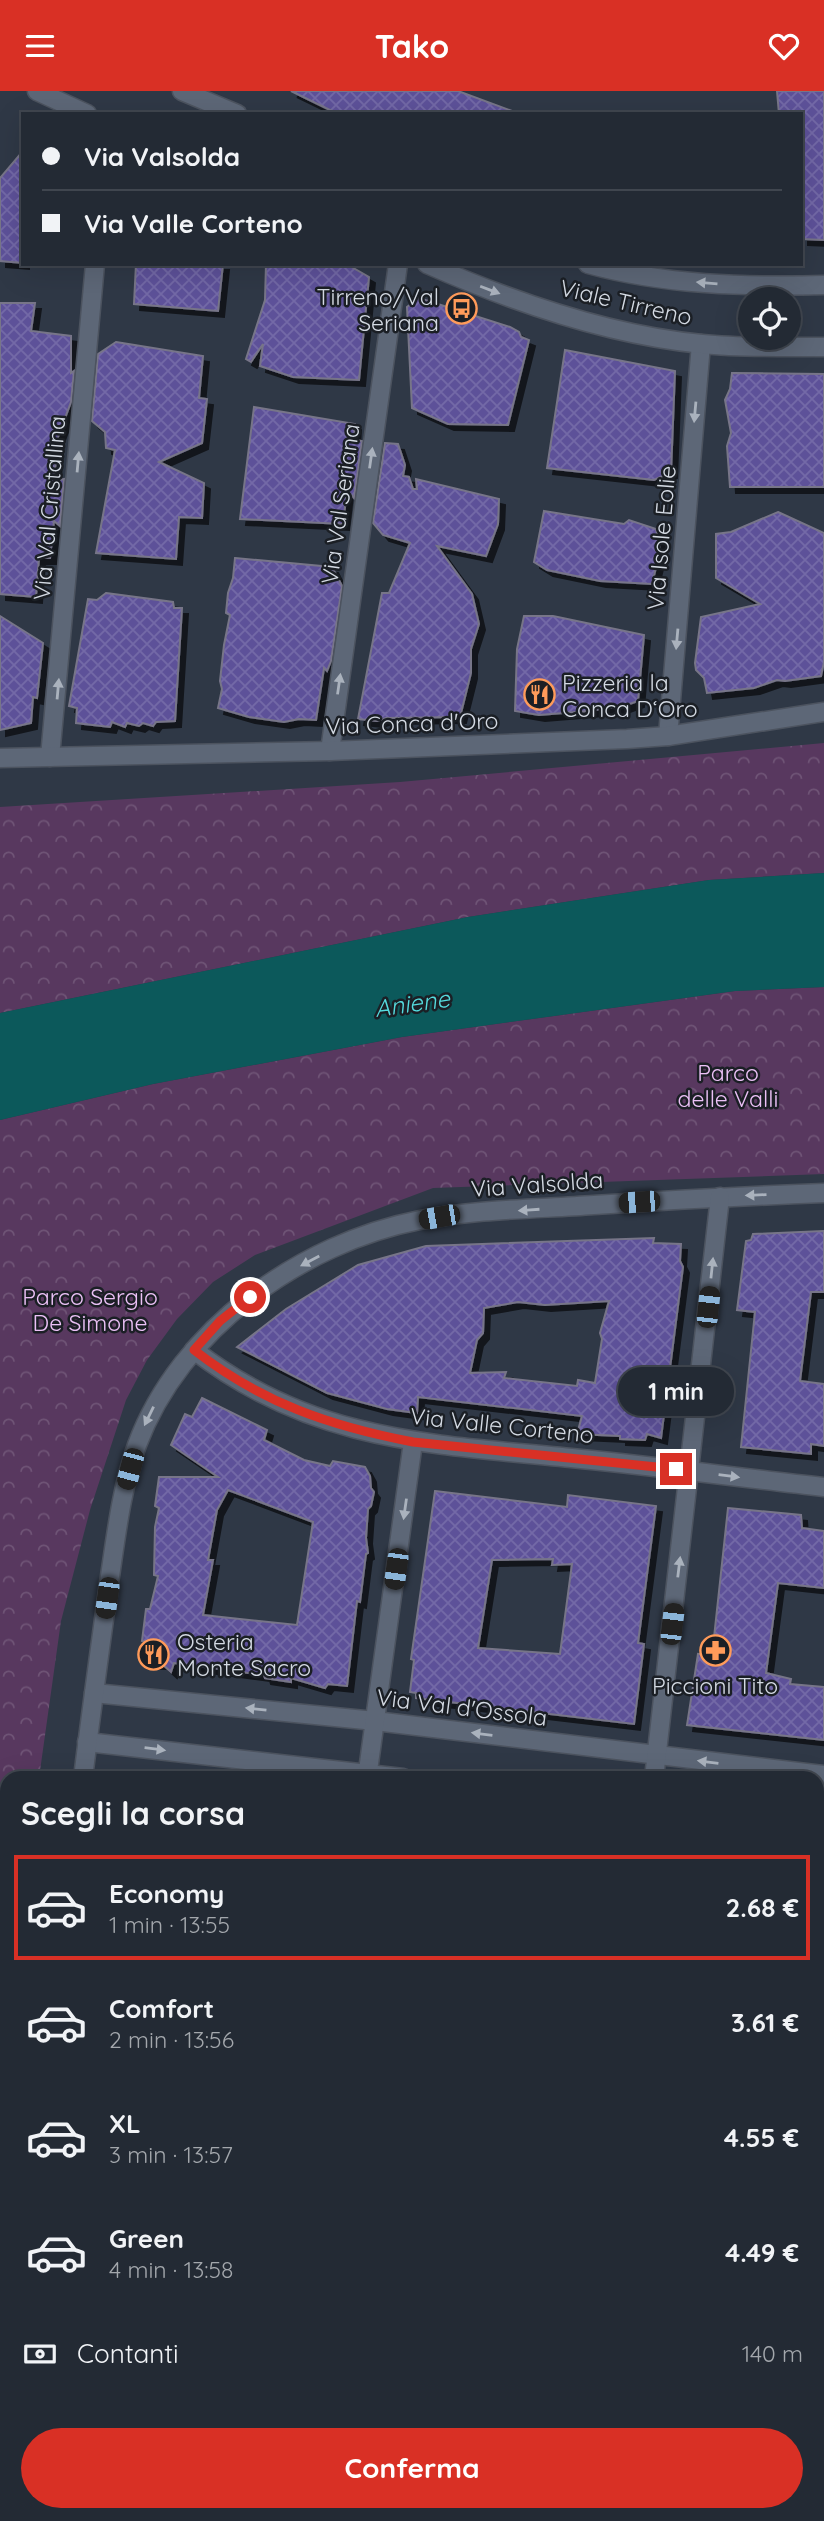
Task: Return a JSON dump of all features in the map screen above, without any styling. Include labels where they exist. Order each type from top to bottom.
[{"type":"street","points":[[37,91],[83,112]]},
{"type":"street","points":[[182,91],[232,112]]},
{"type":"street","name":"Via Val Cristallina","points":[[50,757],[95,266]]},
{"type":"street","name":"Via Val Seriana","points":[[330,751],[398,266]]},
{"type":"street","name":"Viale Tirreno","points":[[431,266],[514,300],[610,327],[701,344],[824,348]]},
{"type":"street","name":"Viale Tirreno","points":[[598,266],[706,283],[824,285]]},
{"type":"street","name":"Via Isole Eolie","points":[[668,736],[701,344]]},
{"type":"street","name":"Via Conca d'Oro","points":[[0,758],[330,751],[668,736],[824,712]]},
{"type":"street","name":"Via Valsolda","points":[[84,1771],[119,1515],[134,1452],[156,1402],[194,1350],[230,1312],[286,1274],[348,1243],[401,1225],[461,1214],[824,1193]]},
{"type":"street","points":[[655,1771],[691,1471],[720,1197]]},
{"type":"street","name":"Via Valle Corteno","points":[[194,1350],[239,1382],[288,1407],[370,1433],[413,1442],[824,1487]]},
{"type":"street","points":[[368,1771],[413,1442]]},
{"type":"street","name":"Via Val d'Ossola","points":[[94,1693],[375,1721],[789,1771]]},
{"type":"street","points":[[87,1742],[326,1771]]},
{"type":"green space","points":[[824,743],[824,873],[709,880],[468,917],[0,1013],[0,807],[400,782]]},
{"type":"green space","name":"Parco delle Valli","points":[[824,987],[824,1174],[433,1188],[255,1255],[213,1282],[177,1319],[147,1360],[126,1400],[90,1510],[61,1621],[40,1771],[0,1771],[0,1120],[153,1084],[402,1037],[735,991]]},
{"type":"water","name":"Aniene","points":[[824,873],[824,987],[735,991],[402,1037],[153,1084],[0,1120],[0,1013],[468,917],[709,880]]},
{"type":"building","points":[[291,91],[458,91],[512,111],[512,112],[334,112]]},
{"type":"building","points":[[777,91],[824,91],[824,240],[803,239],[803,112],[779,112]]},
{"type":"building","points":[[21,153],[21,263],[0,261],[0,178]]},
{"type":"building","points":[[136,266],[223,266],[218,311],[134,304]]},
{"type":"building","points":[[266,266],[350,266],[369,277],[359,380],[293,377],[260,366],[263,344],[251,362],[246,359],[265,300]]},
{"type":"building","points":[[419,298],[510,327],[529,340],[508,425],[448,424],[412,408],[407,307]]},
{"type":"building","points":[[0,303],[35,303],[31,331],[71,336],[71,373],[74,371],[71,402],[58,437],[54,481],[64,479],[60,526],[54,521],[50,558],[39,558],[36,597],[0,594]]},
{"type":"building","points":[[116,342],[203,356],[199,398],[207,399],[202,443],[159,462],[204,483],[202,518],[179,517],[176,559],[96,553],[115,450],[106,448],[105,432],[92,421],[98,354]]},
{"type":"building","points":[[565,350],[675,371],[671,472],[654,480],[547,468]]},
{"type":"building","points":[[732,373],[824,374],[824,487],[730,487],[727,446],[731,433],[725,400]]},
{"type":"building","points":[[254,407],[355,424],[354,440],[362,441],[354,498],[347,490],[343,524],[240,519]]},
{"type":"building","points":[[385,443],[398,444],[405,465],[403,476],[409,477],[413,489],[417,489],[416,479],[499,499],[498,524],[486,556],[437,546],[472,594],[479,624],[471,649],[471,673],[460,717],[386,718],[377,721],[358,719],[382,593],[389,593],[410,543],[383,535],[373,523]]},
{"type":"building","points":[[544,511],[624,524],[629,520],[656,529],[660,551],[652,584],[600,581],[547,570],[534,562]]},
{"type":"building","points":[[778,512],[824,533],[824,662],[821,676],[777,680],[754,688],[707,693],[704,678],[696,670],[695,663],[701,617],[760,604],[716,578],[716,534],[731,532]]},
{"type":"building","points":[[235,558],[332,567],[342,586],[331,661],[327,671],[324,668],[316,720],[284,722],[249,717],[218,708],[222,689],[220,681],[224,645],[230,615],[226,613],[228,593]]},
{"type":"building","points":[[106,593],[173,602],[174,608],[182,608],[175,721],[156,722],[153,726],[127,723],[125,727],[112,722],[110,727],[76,723],[77,708],[69,706],[88,599],[97,600]]},
{"type":"building","points":[[0,616],[43,643],[37,698],[33,697],[31,723],[0,730]]},
{"type":"building","points":[[524,616],[553,616],[644,635],[638,701],[624,706],[539,715],[515,711],[517,649]]},
{"type":"building","points":[[824,1231],[824,1292],[811,1292],[800,1381],[824,1384],[824,1446],[811,1444],[811,1454],[741,1447],[755,1312],[737,1310],[746,1241],[751,1240],[753,1234]]},
{"type":"building","points":[[654,1238],[653,1243],[681,1244],[680,1261],[683,1267],[661,1438],[647,1434],[645,1440],[577,1434],[582,1416],[418,1397],[417,1413],[387,1409],[327,1393],[237,1347],[286,1309],[358,1265],[426,1246]],"holes":[[[609,1301],[600,1333],[602,1339],[595,1383],[578,1380],[577,1386],[504,1378],[506,1372],[470,1373],[477,1340],[483,1333],[484,1308],[518,1302],[545,1305]]]},
{"type":"building","points":[[202,1398],[267,1430],[264,1440],[304,1460],[330,1466],[333,1461],[365,1467],[374,1492],[368,1509],[368,1553],[360,1602],[357,1601],[347,1686],[328,1684],[325,1688],[291,1678],[291,1682],[265,1678],[264,1675],[174,1663],[171,1672],[161,1663],[142,1663],[147,1642],[142,1641],[146,1609],[150,1609],[158,1576],[154,1575],[155,1527],[159,1508],[155,1506],[159,1477],[218,1477],[171,1445],[185,1414],[192,1417]],"holes":[[[228,1490],[313,1522],[297,1625],[203,1615],[213,1560],[208,1560],[217,1510]]]},
{"type":"building","points":[[435,1491],[567,1507],[568,1495],[656,1506],[638,1643],[644,1644],[634,1724],[416,1698],[416,1693],[410,1692],[414,1660],[411,1659]],"holes":[[[553,1559],[552,1565],[572,1564],[560,1654],[478,1648],[492,1560]]]},
{"type":"building","points":[[728,1508],[801,1515],[802,1528],[824,1531],[824,1588],[778,1583],[766,1673],[791,1679],[790,1684],[824,1687],[824,1740],[687,1725],[698,1654],[712,1656]]},
{"type":"place","name":"Tirreno/Val Seriana","points":[[462,309]]},
{"type":"place","name":"Pizzeria la Conca D‘Oro","points":[[539,695]]},
{"type":"place","name":"Piccioni Tito","points":[[715,1651]]},
{"type":"place","name":"Osteria Monte Sacro","points":[[154,1654]]},
{"type":"route","points":[[250,1297],[220,1321],[194,1350],[239,1382],[288,1407],[326,1421],[413,1442],[676,1469]]},
{"type":"park label","name":"Parco Sergio De Simone","points":[[90,1309]]}]
